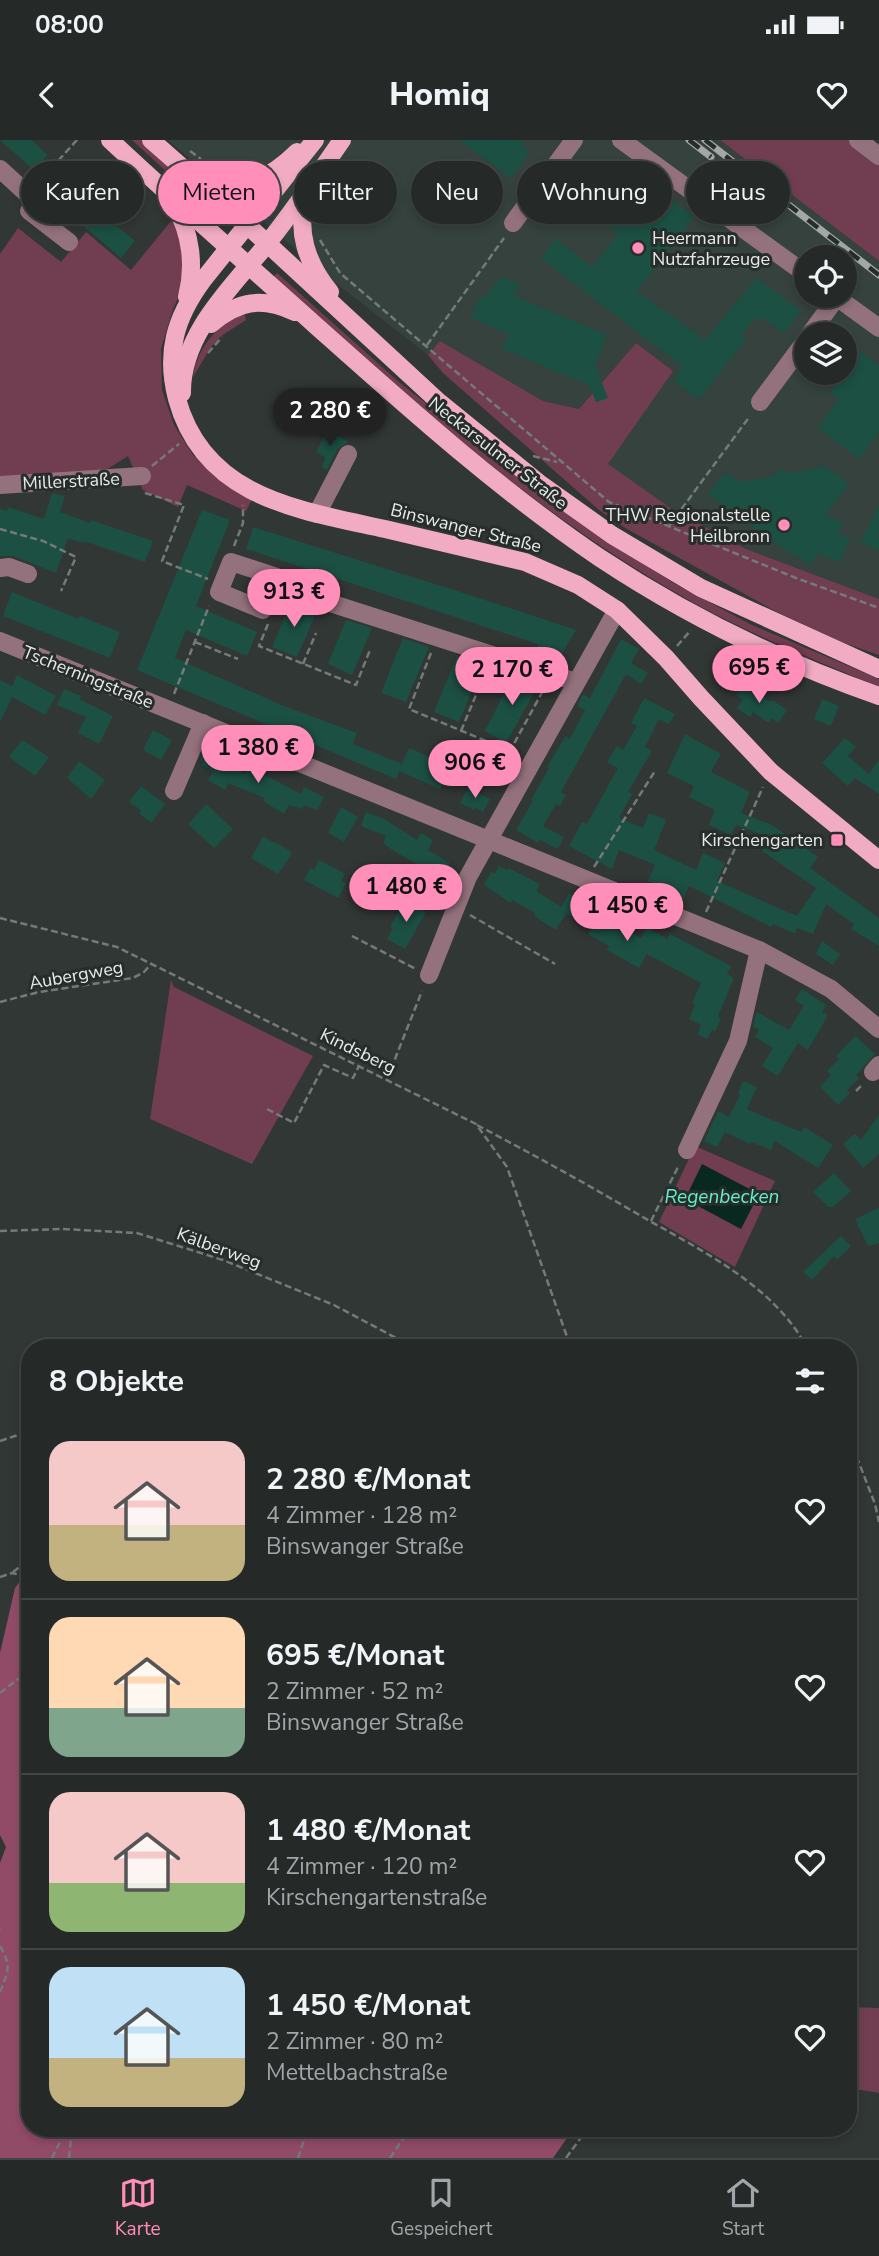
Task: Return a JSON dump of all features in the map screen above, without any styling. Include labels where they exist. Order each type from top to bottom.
[{"type":"main road","name":"Neckarsulmer Straße","points":[[110,140],[158,185]]},
{"type":"main road","name":"Neckarsulmer Straße","points":[[151,140],[174,161]]},
{"type":"main road","points":[[280,165],[310,140]]},
{"type":"main road","name":"Binswanger Straße","points":[[315,140],[186,304],[175,337],[172,358],[174,386],[190,435],[207,458],[233,480],[273,501],[317,514],[525,562],[578,585],[617,610],[666,658],[771,772],[876,851]]},
{"type":"main road","name":"Binswanger Straße","points":[[327,161],[342,140]]},
{"type":"main road","name":"Binswanger Straße","points":[[182,417],[184,369],[193,340],[294,207]]},
{"type":"main road","points":[[183,224],[191,252],[191,285],[186,304]]},
{"type":"main road","name":"Neckarsulmer Straße","points":[[201,224],[422,421],[525,504],[601,558],[671,602],[745,640],[879,696]]},
{"type":"main road","name":"Neckarsulmer Straße","points":[[245,224],[439,402],[539,483],[612,535],[701,588],[879,668]]},
{"type":"main road","points":[[303,224],[304,242],[310,262],[359,327]]},
{"type":"main road","points":[[193,340],[233,308],[246,303],[275,304],[310,320]]},
{"type":"street","points":[[513,223],[574,140]]},
{"type":"street","points":[[621,140],[794,266]]},
{"type":"street","points":[[858,140],[879,156]]},
{"type":"street","points":[[0,169],[21,188]]},
{"type":"street","points":[[46,224],[69,242]]},
{"type":"street","points":[[851,308],[879,328]]},
{"type":"street","points":[[760,402],[794,356]]},
{"type":"street","points":[[317,514],[348,454]]},
{"type":"street","name":"Millerstraße","points":[[0,485],[142,476]]},
{"type":"street","points":[[231,562],[277,577],[274,585],[263,610],[217,592],[231,562]]},
{"type":"street","points":[[0,568],[9,567],[28,574]]},
{"type":"street","points":[[274,585],[576,682]]},
{"type":"street","points":[[429,975],[455,907],[488,840],[617,610]]},
{"type":"street","name":"Tscherningstraße","points":[[0,641],[759,950],[831,989],[879,1029]]},
{"type":"street","points":[[174,791],[203,723]]},
{"type":"street","points":[[687,1150],[738,1041],[759,950]]},
{"type":"path","points":[[58,161],[77,140]]},
{"type":"path","points":[[187,149],[203,161]]},
{"type":"path","points":[[427,345],[498,249],[513,223]]},
{"type":"path","points":[[304,242],[322,240],[340,273],[609,502],[796,578],[879,608]]},
{"type":"path","points":[[669,526],[760,402]]},
{"type":"path","points":[[177,687],[217,592],[162,561],[184,505],[145,492],[142,476],[190,435]]},
{"type":"path","points":[[237,540],[243,523],[243,504]]},
{"type":"path","points":[[0,529],[43,541],[76,557],[61,591]]},
{"type":"path","points":[[269,621],[259,646],[356,685],[370,650]]},
{"type":"path","points":[[666,658],[691,630]]},
{"type":"path","points":[[303,664],[316,633]]},
{"type":"path","points":[[195,642],[238,659]]},
{"type":"path","points":[[428,660],[409,709],[510,751],[545,687]]},
{"type":"path","points":[[461,731],[488,665]]},
{"type":"path","points":[[587,879],[605,846],[610,843],[655,771]]},
{"type":"path","points":[[701,925],[771,772]]},
{"type":"path","points":[[455,907],[555,964]]},
{"type":"path","name":"Kindsberg","points":[[0,918],[117,947],[476,1124],[507,1167],[568,1339]]},
{"type":"path","points":[[352,936],[429,975],[387,1079]]},
{"type":"path","name":"Aubergweg","points":[[0,1002],[39,992],[133,978],[144,972],[152,963]]},
{"type":"path","points":[[267,1109],[294,1123],[324,1065],[353,1078],[359,1065]]},
{"type":"path","points":[[476,1124],[740,1273],[786,1317],[801,1339]]},
{"type":"path","points":[[650,1221],[687,1150]]},
{"type":"path","name":"Kälberweg","points":[[0,1231],[63,1228],[137,1233],[223,1260],[334,1305],[398,1339]]},
{"type":"path","points":[[0,1441],[21,1434]]},
{"type":"path","points":[[857,1458],[879,1522]]},
{"type":"path","points":[[0,1577],[21,1566]]},
{"type":"path","points":[[12,1573],[21,1575]]},
{"type":"path","points":[[0,1693],[21,1677]]},
{"type":"path","points":[[0,1946],[9,1969],[0,1992]]},
{"type":"path","points":[[52,2158],[62,2137]]},
{"type":"path","points":[[69,2158],[71,2137]]},
{"type":"path","points":[[298,2158],[305,2137]]},
{"type":"path","points":[[390,2158],[404,2137]]},
{"type":"path","points":[[566,2158],[581,2137]]},
{"type":"shaded area","points":[[132,140],[141,140],[164,161],[158,161],[158,164]]},
{"type":"shaded area","points":[[168,140],[720,140],[748,161],[686,161],[686,224],[790,224],[790,193],[879,261],[879,599],[746,549],[672,509],[607,464],[672,371],[636,343],[579,409],[543,401],[440,341],[428,355],[328,277],[266,224],[280,224],[280,161],[193,161]]},
{"type":"shaded area","points":[[720,140],[849,140],[879,163],[879,261],[790,193],[790,161],[748,161]]},
{"type":"shaded area","points":[[169,224],[174,224],[189,239],[190,272],[173,309],[161,349],[162,390],[174,425],[193,455],[218,479],[252,499],[246,511],[187,485],[178,507],[143,490],[128,456],[106,470],[0,477],[0,254],[18,228],[61,262],[86,232],[131,270]]},
{"type":"shaded area","points":[[277,273],[400,383],[560,508],[621,550],[677,585],[752,625],[879,679],[879,687],[719,616],[614,555],[512,482],[414,402],[273,277]]},
{"type":"shaded area","points":[[244,311],[246,320],[221,336],[193,377],[204,346],[226,323]]},
{"type":"shaded area","points":[[440,341],[543,401],[579,409],[636,343],[673,371],[608,464],[672,509],[746,549],[879,599],[879,655],[844,643],[777,612],[627,529],[599,510],[443,373],[428,355]]},
{"type":"shaded area","points":[[171,980],[174,987],[313,1056],[252,1164],[150,1119]]},
{"type":"shaded area","points":[[695,1146],[775,1181],[735,1267],[659,1222]]},
{"type":"shaded area","points":[[21,1580],[21,2137],[568,2137],[553,2158],[0,2158],[0,1863],[6,1847],[0,1835],[0,1653],[15,1588]]},
{"type":"shaded area","points":[[857,2007],[879,2008],[879,2093],[857,2089]]},
{"type":"water","name":"Regenbecken","points":[[702,1164],[759,1194],[741,1229],[685,1199]]},
{"type":"building","points":[[0,140],[31,140],[48,155],[42,161],[24,161]]},
{"type":"building","points":[[459,140],[525,140],[521,145],[530,152],[523,161],[517,161],[517,170],[511,178],[503,172],[503,161],[488,161]]},
{"type":"building","points":[[672,200],[686,211],[686,224],[689,224],[637,291],[705,340],[757,278],[801,311],[784,334],[763,318],[761,320],[756,317],[741,335],[746,339],[699,400],[673,380],[683,367],[541,258],[556,239],[592,267],[618,234],[609,227],[611,224],[672,224]]},
{"type":"building","points":[[81,224],[114,224],[135,241],[121,258]]},
{"type":"building","points":[[501,277],[519,284],[514,296],[607,335],[595,365],[608,398],[596,402],[589,385],[502,349],[509,334],[471,318],[480,296],[484,298]]},
{"type":"building","points":[[861,352],[879,366],[879,433],[859,459],[818,427],[839,400],[830,393],[836,385],[857,385],[857,357]]},
{"type":"building","points":[[327,431],[349,442],[338,448],[327,470],[321,467],[326,458],[316,452]]},
{"type":"building","name":"THW Regionalstelle Heilbronn","points":[[822,464],[849,484],[825,515],[843,523],[839,534],[850,539],[839,562],[818,553],[810,565],[793,556],[708,494],[725,472],[740,482],[771,477],[782,469],[787,473],[818,469]]},
{"type":"building","points":[[52,493],[65,496],[60,512],[153,541],[145,562],[68,538],[56,573],[13,556],[0,556],[0,509],[7,511],[8,507],[44,519]]},
{"type":"building","points":[[879,505],[879,551],[860,542]]},
{"type":"building","points":[[202,510],[230,520],[196,606],[257,632],[247,656],[186,630],[175,658],[284,706],[357,733],[353,744],[402,764],[396,779],[137,670]]},
{"type":"building","points":[[253,527],[576,630],[557,662],[534,657],[538,644],[246,549]]},
{"type":"building","points":[[12,592],[120,632],[110,658],[3,616]]},
{"type":"building","points":[[291,602],[317,611],[297,657],[272,647]]},
{"type":"building","points":[[346,620],[372,628],[352,675],[328,664]]},
{"type":"building","points":[[403,638],[429,647],[406,702],[381,693]]},
{"type":"building","points":[[621,639],[639,649],[631,663],[648,673],[641,684],[626,674],[561,792],[566,795],[560,806],[556,804],[543,826],[564,837],[558,849],[540,840],[538,843],[516,830],[533,801],[531,800],[549,768],[547,767],[566,736],[570,739],[585,710],[577,706],[583,694],[590,698]]},
{"type":"building","points":[[457,656],[483,664],[459,722],[434,712]]},
{"type":"building","points":[[514,674],[540,682],[506,743],[485,731]]},
{"type":"building","points":[[17,675],[56,696],[45,715],[12,697],[0,722],[0,680],[12,686]]},
{"type":"building","points":[[744,684],[787,710],[778,723],[772,718],[769,723],[753,712],[750,717],[737,708],[743,700],[736,695]]},
{"type":"building","points":[[64,689],[113,716],[99,744],[78,733],[86,717],[57,705]]},
{"type":"building","points":[[644,698],[675,714],[669,724],[659,719],[645,747],[652,751],[628,792],[632,794],[619,818],[643,828],[649,813],[666,820],[654,850],[696,870],[703,853],[725,863],[717,881],[797,916],[816,888],[762,851],[771,838],[736,825],[731,835],[709,825],[715,810],[689,797],[694,786],[667,773],[685,734],[721,754],[711,772],[750,792],[741,813],[772,825],[818,857],[810,868],[879,918],[879,946],[851,929],[854,924],[826,904],[813,934],[797,928],[795,934],[773,924],[771,927],[689,886],[681,904],[670,900],[661,895],[664,888],[648,881],[655,865],[619,850],[612,869],[569,846],[582,822],[587,824],[618,768],[607,762],[617,746],[623,750],[637,726],[631,723]]},
{"type":"building","points":[[822,699],[839,706],[831,726],[814,719]]},
{"type":"building","points":[[153,730],[172,740],[161,760],[143,750]]},
{"type":"building","points":[[845,738],[856,747],[848,756],[869,774],[879,759],[879,794],[855,778],[848,786],[822,763]]},
{"type":"building","points":[[22,740],[49,757],[35,776],[9,757]]},
{"type":"building","points":[[409,748],[450,766],[440,789],[399,771]]},
{"type":"building","points":[[204,749],[236,766],[235,769],[245,774],[248,766],[301,794],[304,787],[324,797],[317,810],[304,805],[303,809],[289,805],[284,814],[263,801],[265,798],[228,783],[225,790],[208,780],[213,772],[201,765]]},
{"type":"building","points":[[79,761],[105,780],[91,799],[67,778]]},
{"type":"building","points":[[141,786],[165,804],[151,823],[139,813],[141,810],[129,802]]},
{"type":"building","points":[[468,787],[490,799],[483,812],[460,803]]},
{"type":"building","points":[[206,804],[233,829],[214,848],[188,824]]},
{"type":"building","points":[[341,807],[358,817],[344,842],[328,833]]},
{"type":"building","points":[[366,812],[384,819],[417,840],[421,833],[433,840],[428,850],[450,863],[442,879],[383,843],[386,836],[361,826]]},
{"type":"building","points":[[263,837],[292,854],[278,874],[251,858]]},
{"type":"building","points":[[319,860],[345,874],[341,881],[346,883],[338,898],[304,880],[310,868],[314,870]]},
{"type":"building","points":[[499,866],[540,884],[536,891],[561,907],[569,893],[616,917],[613,922],[641,938],[647,927],[667,939],[670,934],[731,966],[727,974],[734,978],[718,1016],[721,1018],[715,1032],[712,1030],[707,1039],[697,1034],[701,1025],[689,1019],[695,1005],[692,1003],[701,983],[647,954],[639,968],[607,950],[609,946],[588,934],[592,928],[566,913],[556,930],[534,916],[535,913],[512,900],[511,903],[484,885],[491,872],[495,874]]},
{"type":"building","points":[[405,900],[426,912],[405,949],[387,939],[393,928],[390,927]]},
{"type":"building","points":[[822,941],[840,954],[833,965],[816,954]]},
{"type":"building","points":[[802,989],[826,1005],[822,1012],[828,1015],[808,1050],[798,1043],[778,1076],[762,1066],[773,1048],[755,1037],[759,1030],[753,1027],[756,1014],[757,1012],[789,1030],[804,1006],[795,1000]]},
{"type":"building","points":[[855,1036],[875,1054],[856,1075],[859,1078],[847,1090],[850,1093],[838,1105],[820,1087],[831,1075],[827,1071],[839,1059],[836,1056]]},
{"type":"building","points":[[743,1081],[757,1087],[747,1109],[801,1132],[804,1127],[833,1145],[818,1168],[775,1141],[771,1150],[725,1132],[717,1147],[704,1141],[718,1111],[729,1117],[740,1095],[738,1094]]},
{"type":"building","points":[[879,1115],[879,1154],[863,1168],[843,1144],[855,1134],[861,1140]]},
{"type":"building","points":[[834,1173],[851,1191],[833,1207],[828,1207],[813,1192]]},
{"type":"building","points":[[879,1208],[879,1243],[868,1246],[855,1219]]},
{"type":"building","points":[[841,1236],[851,1246],[837,1260],[834,1256],[812,1280],[803,1272]]},
{"type":"railway","points":[[689,140],[711,157]]},
{"type":"railway","points":[[705,140],[879,275]]},
{"type":"place","name":"Heermann Nutzfahrzeuge","points":[[638,248]]},
{"type":"place","name":"THW Regionalstelle Heilbronn","points":[[784,525]]},
{"type":"place","name":"Kirschengarten","points":[[837,840]]}]
